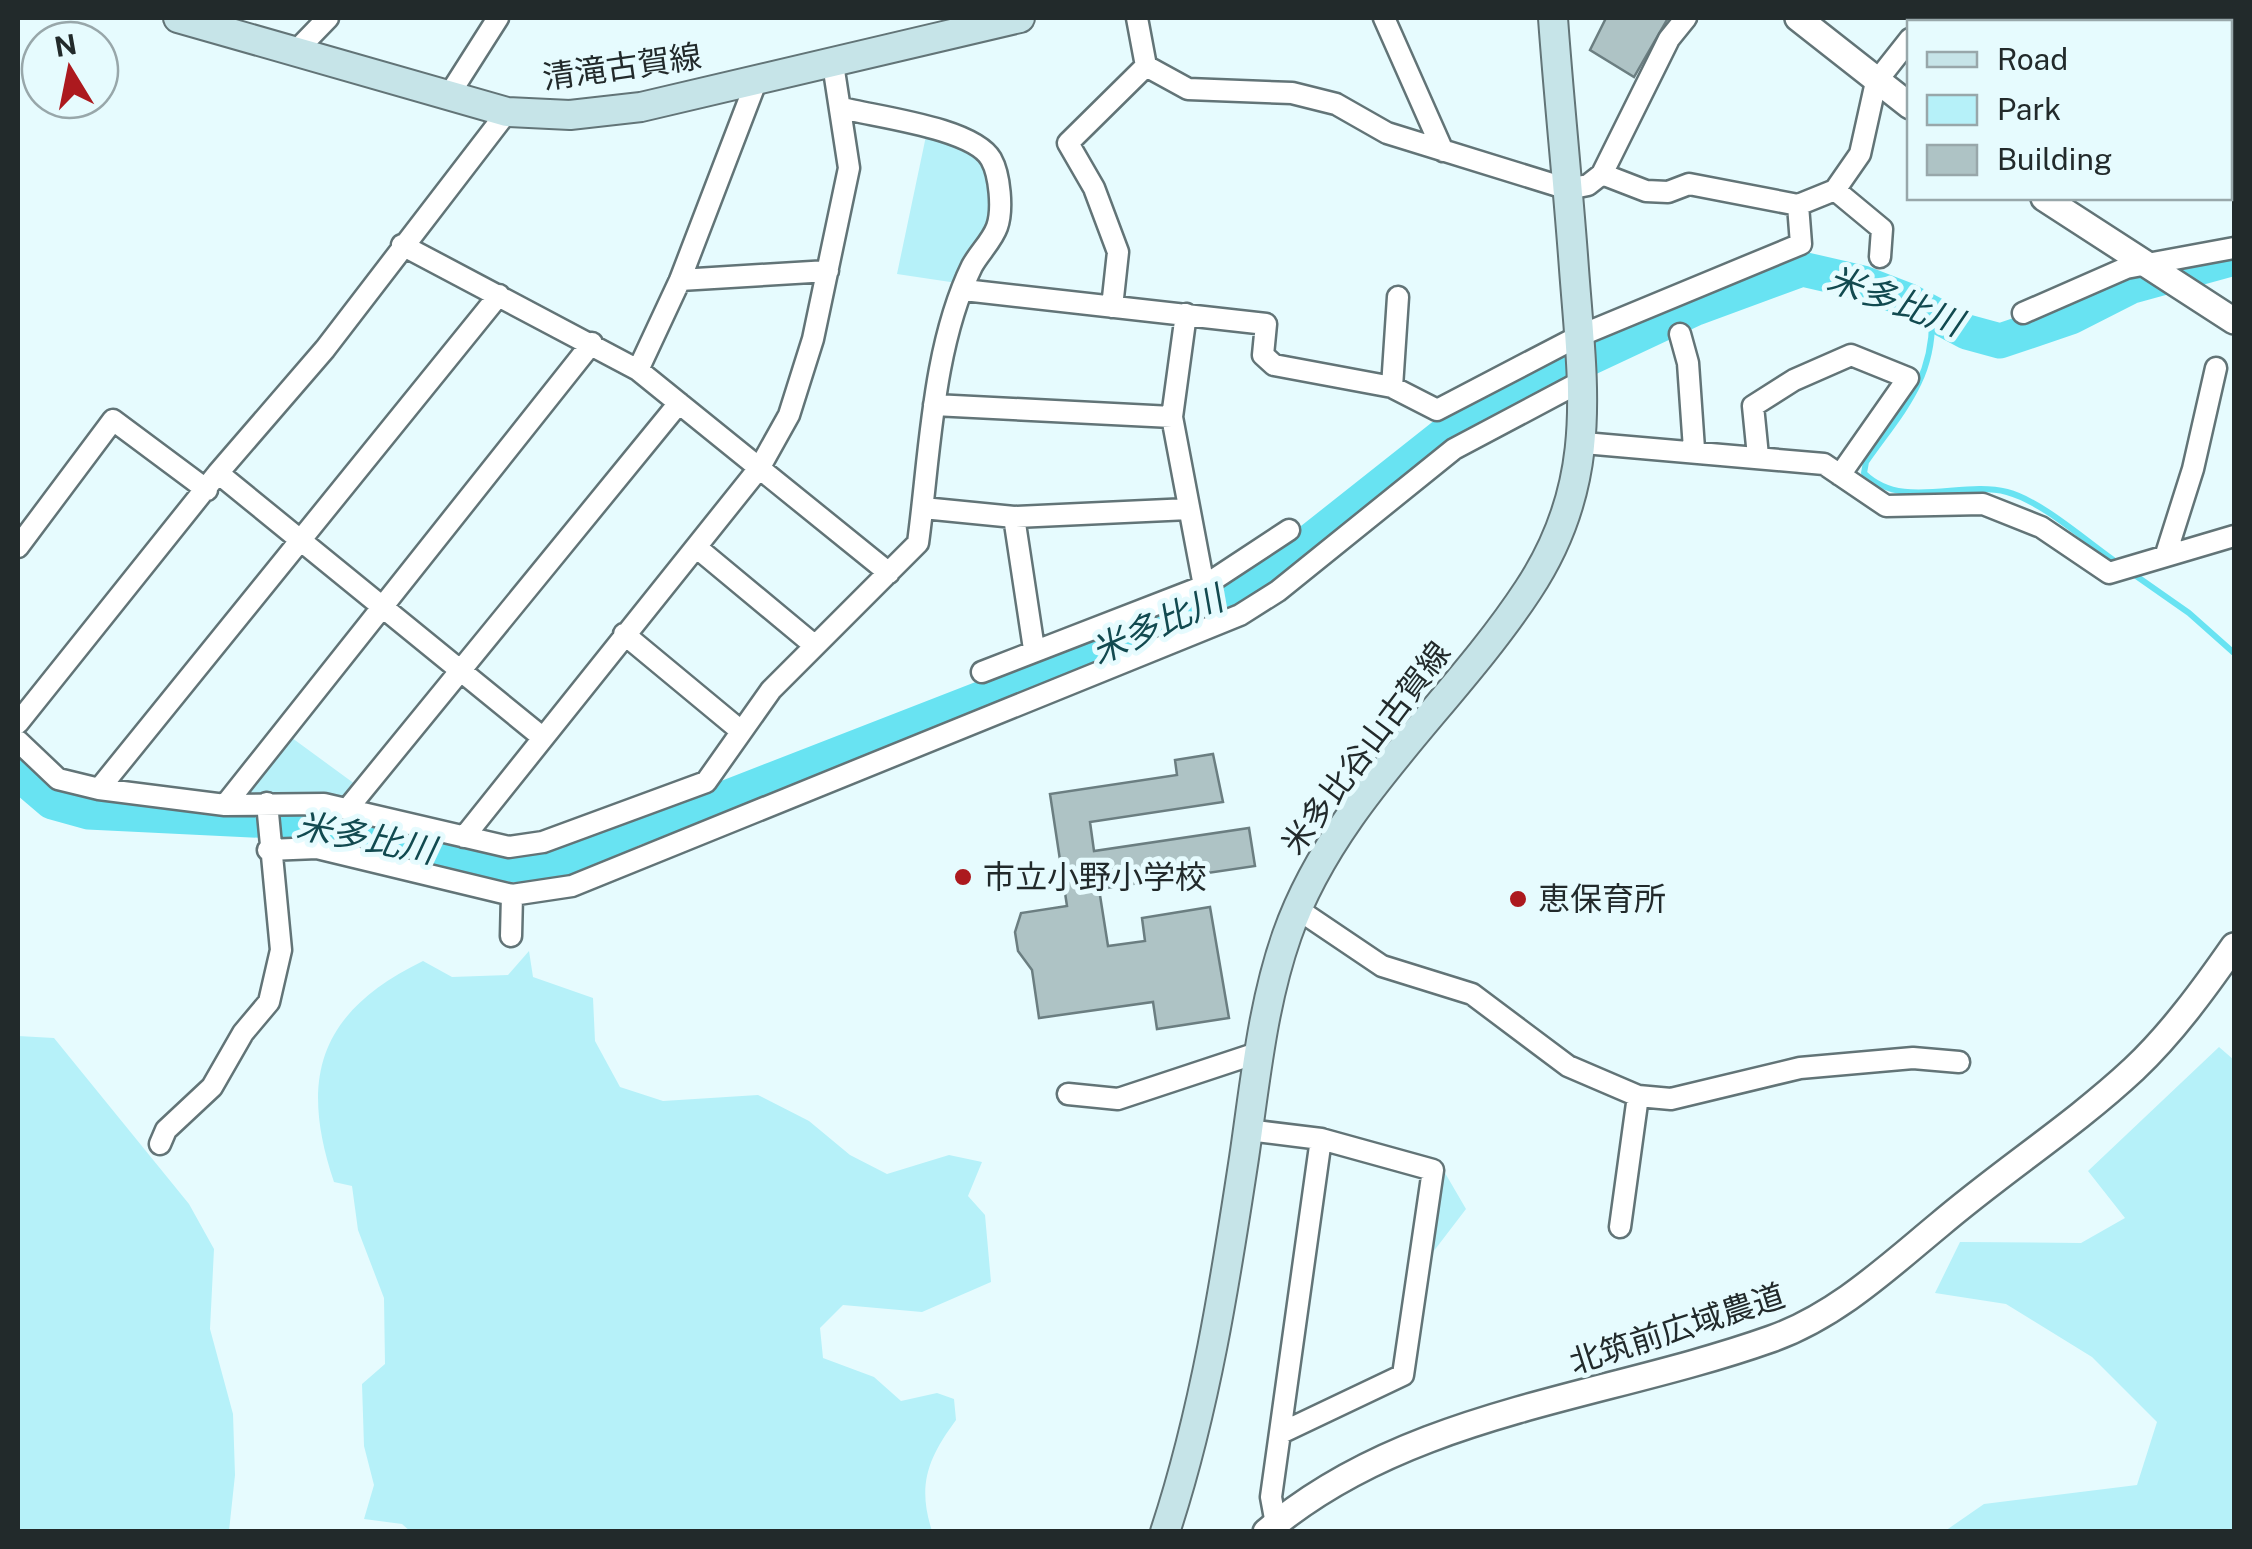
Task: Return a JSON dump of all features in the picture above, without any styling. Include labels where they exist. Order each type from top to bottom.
[{"type":"main road","name":"清滝古賀線","points":[[178,18],[507,112],[570,115],[641,106],[756,82],[1014,18]]},
{"type":"main road","name":"米多比谷山古賀線","points":[[1168,1532],[1203,1389],[1274,972],[1296,908],[1330,845],[1528,590],[1557,542],[1576,487],[1584,443],[1584,380],[1553,18]]},
{"type":"street","points":[[297,50],[328,18]]},
{"type":"street","points":[[449,95],[498,18]]},
{"type":"street","points":[[1137,18],[1146,66]]},
{"type":"street","points":[[1384,18],[1442,152]]},
{"type":"street","points":[[1146,66],[1188,89],[1292,93],[1336,104],[1387,133],[1568,189],[1588,186],[1602,174],[1669,39],[1686,18]]},
{"type":"street","points":[[1798,18],[1907,104]]},
{"type":"street","points":[[1602,174],[1646,191],[1668,192],[1689,184],[1798,205],[1835,190],[1860,154],[1876,82],[1907,43]]},
{"type":"street","points":[[464,837],[760,467],[790,415],[828,272],[849,168],[833,64]]},
{"type":"street","points":[[1112,307],[1118,252],[1094,188],[1068,144],[1146,66]]},
{"type":"street","points":[[638,370],[680,280],[756,82]]},
{"type":"street","points":[[18,742],[58,779],[99,789],[225,805],[349,807],[510,847],[543,842],[706,782],[771,690],[918,543],[934,405],[972,266],[997,227],[997,178],[990,158],[966,138],[842,108]]},
{"type":"street","points":[[18,723],[212,481],[326,349],[507,112]]},
{"type":"street","points":[[1835,190],[1882,229],[1880,256]]},
{"type":"street","points":[[2047,200],[2234,320]]},
{"type":"street","points":[[964,290],[1266,324],[1263,355],[1274,365],[1392,387],[1437,410],[1580,340],[1800,244],[1798,205]]},
{"type":"street","points":[[402,245],[638,370],[889,573]]},
{"type":"street","points":[[2024,313],[2145,262],[2234,248]]},
{"type":"street","points":[[680,280],[828,272]]},
{"type":"street","points":[[99,789],[500,294]]},
{"type":"street","points":[[1392,387],[1398,297]]},
{"type":"street","points":[[1186,314],[1172,418],[1204,586]]},
{"type":"street","points":[[1680,334],[1688,362],[1694,449]]},
{"type":"street","points":[[225,805],[592,343]]},
{"type":"street","points":[[1758,456],[1753,406],[1794,380],[1851,355],[1908,378],[1840,475]]},
{"type":"street","points":[[2166,554],[2194,469],[2216,368]]},
{"type":"street","points":[[268,850],[317,848],[512,895],[572,886],[1240,615],[1278,591],[1454,449],[1584,380]]},
{"type":"street","points":[[349,807],[679,403]]},
{"type":"street","points":[[934,405],[1172,418]]},
{"type":"street","points":[[18,547],[113,420],[300,539],[542,737]]},
{"type":"street","points":[[1584,443],[1694,449],[1824,464],[1886,506],[1982,504],[2041,526],[2109,573],[2234,536]]},
{"type":"street","points":[[923,508],[1014,517],[1189,510]]},
{"type":"street","points":[[1014,517],[1034,649]]},
{"type":"street","points":[[982,672],[1204,586],[1289,530]]},
{"type":"street","points":[[696,547],[814,646]]},
{"type":"street","points":[[624,634],[742,731]]},
{"type":"street","points":[[160,1144],[166,1130],[212,1087],[243,1033],[269,1002],[281,950],[266,803]]},
{"type":"street","points":[[512,895],[512,936]]},
{"type":"street","points":[[1296,908],[1382,966],[1472,994],[1568,1066],[1638,1096],[1670,1099],[1800,1068],[1913,1058],[1960,1062]]},
{"type":"street","name":"北筑前広域農道","points":[[1271,1528],[1346,1474],[1390,1452],[1721,1356],[1820,1316],[1897,1262],[2134,1069],[2173,1028],[2234,946]]},
{"type":"street","points":[[1068,1094],[1118,1099],[1260,1052]]},
{"type":"street","points":[[1620,1227],[1638,1096]]},
{"type":"street","points":[[1248,1130],[1321,1139],[1433,1170],[1402,1375],[1281,1433]]},
{"type":"street","points":[[1271,1528],[1321,1139]]},
{"type":"green space","points":[[926,136],[969,146],[985,164],[992,202],[990,229],[957,283],[897,274]]},
{"type":"green space","points":[[288,735],[359,787],[349,799],[242,799]]},
{"type":"green space","points":[[529,951],[533,977],[593,998],[595,1041],[620,1087],[663,1101],[758,1095],[809,1121],[850,1155],[887,1174],[949,1155],[982,1162],[968,1196],[985,1215],[991,1282],[922,1312],[843,1305],[820,1328],[823,1358],[874,1377],[901,1401],[937,1393],[954,1399],[956,1420],[938,1447],[928,1472],[925,1500],[932,1531],[411,1532],[402,1524],[364,1519],[374,1485],[364,1446],[362,1384],[385,1364],[384,1298],[358,1230],[352,1186],[334,1182],[323,1144],[319,1078],[327,1050],[341,1025],[361,1002],[388,980],[423,961],[452,977],[508,975]]},
{"type":"green space","points":[[18,1036],[54,1038],[189,1204],[214,1249],[210,1329],[233,1414],[235,1475],[229,1531],[18,1531]]},
{"type":"green space","points":[[2219,1047],[2234,1060],[2234,1531],[1945,1531],[1984,1504],[2137,1485],[2157,1422],[2092,1357],[2006,1304],[1935,1293],[1960,1242],[2081,1243],[2125,1218],[2088,1171]]},
{"type":"green space","points":[[1441,1166],[1466,1209],[1430,1256]]},
{"type":"building","points":[[1606,18],[1668,18],[1634,77],[1590,50]]},
{"type":"building","points":[[1213,754],[1223,802],[1090,822],[1094,851],[1249,828],[1255,866],[1099,889],[1108,946],[1145,941],[1142,918],[1210,907],[1229,1018],[1157,1029],[1153,1002],[1039,1018],[1032,970],[1018,951],[1015,932],[1021,913],[1067,906],[1050,794],[1177,775],[1175,760]]},
{"type":"waterway","name":"米多比川","points":[[18,773],[52,802],[88,812],[314,823],[417,843],[469,862],[522,865],[565,861],[635,828],[705,806],[1186,619],[1244,589],[1290,557],[1448,432],[1551,376],[1696,308],[1802,269],[1863,283],[1907,300],[1967,332],[2000,341],[2071,317],[2132,286],[2234,258]]},
{"type":"waterway","points":[[1932,316],[1931,339],[1921,377],[1903,411],[1866,462],[1864,473],[1879,484],[1914,493],[1971,489],[2007,492],[2050,513],[2119,564]]},
{"type":"waterway","points":[[2129,571],[2189,613],[2234,653]]},
{"type":"place","name":"市立小野小学校","points":[[963,877]]},
{"type":"place","name":"恵保育所","points":[[1518,899]]}]
